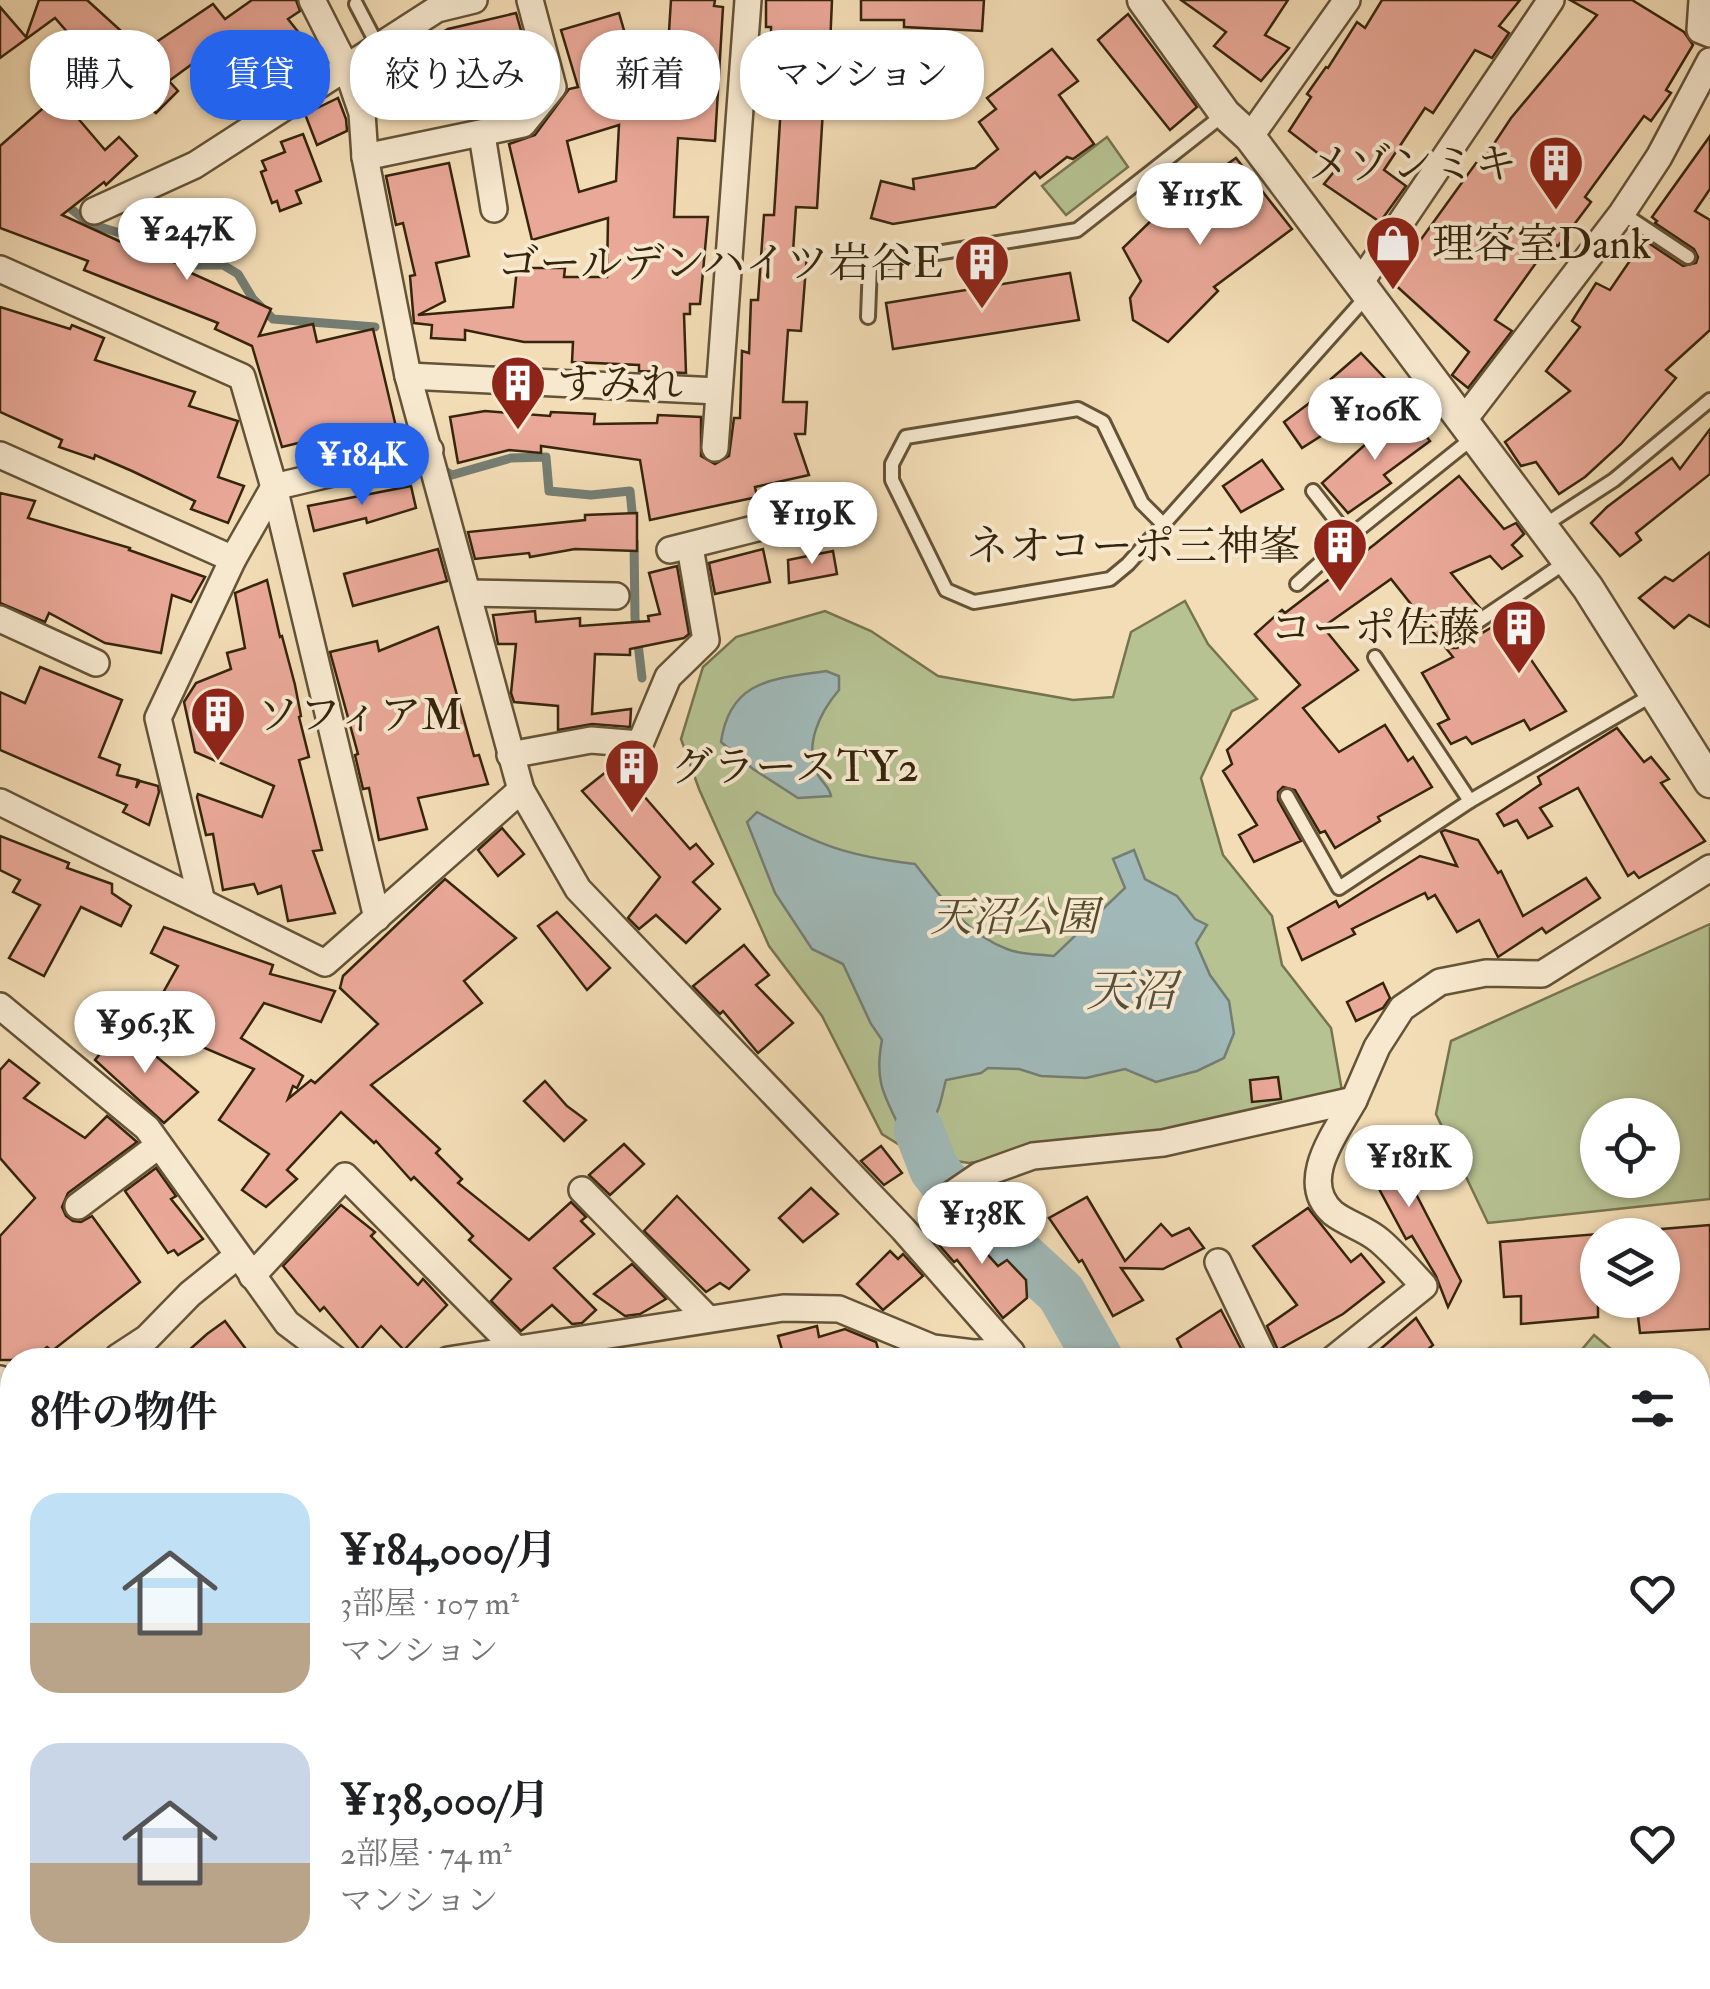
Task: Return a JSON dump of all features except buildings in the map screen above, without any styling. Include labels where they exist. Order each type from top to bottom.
[{"type":"street","points":[[312,0],[347,70],[362,114],[366,156],[408,376],[521,790],[578,890],[903,1230],[1005,1348]]},
{"type":"street","points":[[407,30],[438,10],[474,0]]},
{"type":"street","points":[[366,156],[523,124],[554,87],[530,0]]},
{"type":"street","points":[[715,448],[748,0]]},
{"type":"street","points":[[1142,0],[1568,560],[1710,782]]},
{"type":"street","points":[[1250,138],[1348,0]]},
{"type":"street","points":[[1363,290],[1550,0]]},
{"type":"street","points":[[1702,0],[1700,30],[1710,34]]},
{"type":"street","points":[[1470,428],[1703,93],[1710,61]]},
{"type":"street","points":[[94,211],[196,165],[350,68]]},
{"type":"street","points":[[482,135],[494,209]]},
{"type":"street","points":[[0,269],[242,376],[274,487],[377,918]]},
{"type":"street","points":[[408,376],[718,391]]},
{"type":"street","points":[[202,902],[158,718],[233,558],[274,487],[430,450]]},
{"type":"street","points":[[0,455],[233,558]]},
{"type":"street","points":[[510,755],[591,740],[640,744],[668,676],[706,640],[680,549],[761,527]]},
{"type":"street","points":[[469,593],[616,596]]},
{"type":"street","points":[[0,619],[96,664]]},
{"type":"street","points":[[0,802],[325,962],[521,790]]},
{"type":"street","points":[[1347,1348],[1424,1286],[1378,1239],[1331,1211],[1321,1193],[1318,1175],[1322,1156],[1402,1008],[1440,982],[1486,974],[1542,974],[1710,868]]},
{"type":"street","points":[[0,1006],[147,1128],[287,1323],[317,1348]]},
{"type":"street","points":[[939,1202],[980,1175],[1034,1156],[1164,1143],[1354,1100]]},
{"type":"street","points":[[78,1206],[158,1146]]},
{"type":"street","points":[[132,1348],[148,1338],[190,1294],[244,1266],[346,1176],[516,1348]]},
{"type":"street","points":[[582,1190],[708,1319]]},
{"type":"street","points":[[1218,1262],[1259,1348]]},
{"type":"street","points":[[559,1348],[783,1308],[839,1309],[933,1348]]},
{"type":"lane","points":[[356,4],[370,30]]},
{"type":"lane","points":[[868,317],[870,264],[1077,230],[1225,114]]},
{"type":"lane","points":[[1622,213],[1688,257]]},
{"type":"lane","points":[[1163,524],[1142,503],[1103,422],[1078,409],[906,438],[892,464],[892,480],[946,590],[974,602],[1110,578],[1163,524],[1363,290]]},
{"type":"lane","points":[[1543,526],[1614,480],[1709,402]]},
{"type":"lane","points":[[1297,584],[1470,428]]},
{"type":"lane","points":[[1313,490],[1349,537]]},
{"type":"lane","points":[[1452,639],[1568,560]]},
{"type":"lane","points":[[1375,657],[1470,800]]},
{"type":"lane","points":[[1286,796],[1339,888],[1470,800],[1654,694]]},
{"type":"green space","points":[[1107,137],[1128,167],[1066,215],[1042,186]]},
{"type":"green space","name":"天沼公園","points":[[1185,601],[1208,644],[1257,699],[1232,711],[1201,778],[1223,855],[1272,916],[1282,965],[1331,1028],[1342,1091],[1250,1120],[969,1163],[916,1155],[882,1134],[822,1016],[769,946],[699,789],[681,739],[703,667],[736,637],[825,611],[871,631],[938,676],[1073,700],[1113,697],[1131,632]]},
{"type":"green space","points":[[1710,924],[1710,1199],[1488,1223],[1436,1114],[1451,1041]]},
{"type":"green space","points":[[1594,1335],[1610,1348],[1583,1348]]},
{"type":"water","points":[[826,671],[839,676],[839,690],[820,719],[812,753],[818,775],[831,796],[798,798],[753,769],[721,742],[726,721],[744,694],[772,680]]},
{"type":"water","name":"天沼","points":[[757,812],[833,847],[915,864],[955,913],[979,934],[1007,949],[1030,954],[1054,956],[1125,888],[1113,859],[1134,850],[1145,879],[1177,896],[1195,919],[1207,925],[1196,943],[1210,975],[1229,1001],[1234,1033],[1224,1058],[1197,1071],[1156,1082],[1125,1069],[1086,1078],[988,1068],[946,1080],[930,1122],[901,1130],[880,1077],[882,1040],[843,964],[812,949],[775,893],[747,822]]},
{"type":"waterway","points":[[65,204],[90,224],[123,234],[187,265],[223,265],[238,274],[253,299],[273,319],[375,327]]},
{"type":"waterway","points":[[442,469],[452,475],[511,458],[546,457],[549,491],[591,495],[630,491],[633,521]]},
{"type":"waterway","points":[[634,541],[635,618],[642,678]]},
{"type":"waterway","name":"天沼","points":[[919,1130],[934,1169],[952,1192],[1061,1293],[1092,1348]]},
{"type":"place","name":"メゾンミキ","points":[[1556,212]]},
{"type":"place","name":"理容室Dank","points":[[1393,292]]},
{"type":"place","name":"ゴールデンハイツ岩谷E","points":[[982,311]]},
{"type":"place","name":"すみれ","points":[[518,432]]},
{"type":"place","name":"ネオコーポ三神峯","points":[[1340,594]]},
{"type":"place","name":"コーポ佐藤","points":[[1519,676]]},
{"type":"place","name":"ソフィアM","points":[[218,763]]},
{"type":"place","name":"グラースTY2","points":[[632,815]]}]
